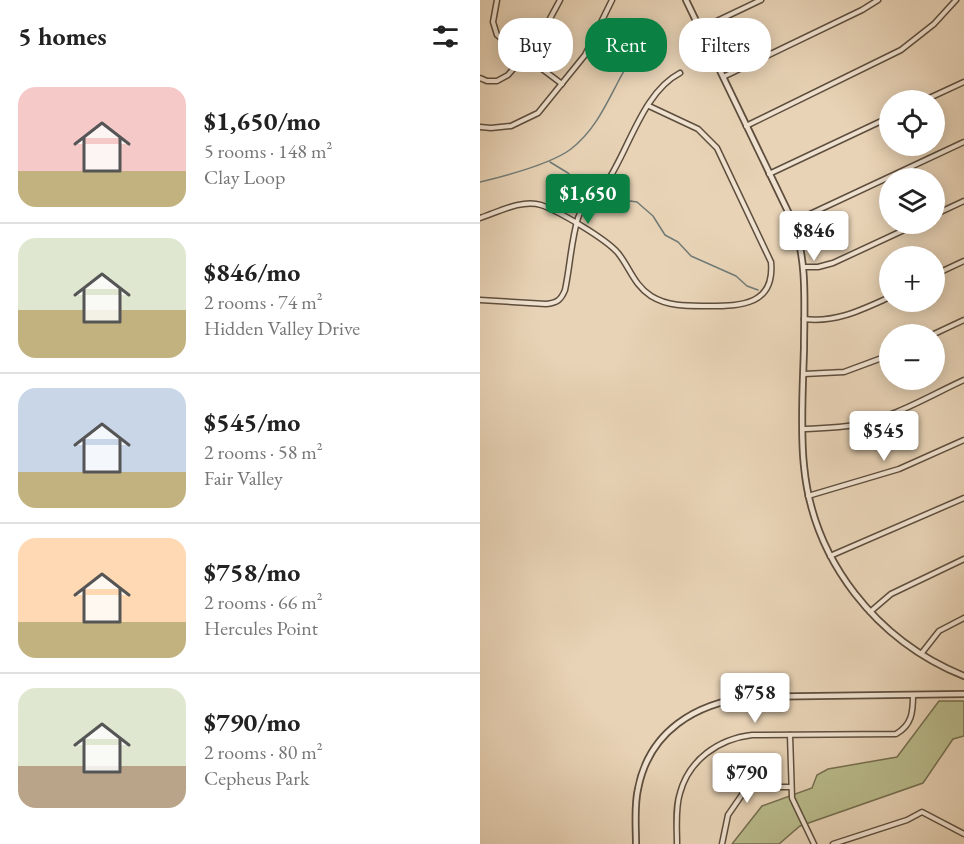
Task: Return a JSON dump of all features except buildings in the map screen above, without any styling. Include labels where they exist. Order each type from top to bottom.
[{"type":"street","points":[[496,0],[493,22],[498,34]]},
{"type":"street","points":[[551,18],[560,0]]},
{"type":"street","points":[[480,127],[511,126],[530,117],[547,103],[585,55],[612,0]]},
{"type":"street","points":[[687,0],[695,18]]},
{"type":"street","points":[[723,18],[761,0]]},
{"type":"street","points":[[723,77],[862,10],[878,0]]},
{"type":"street","points":[[746,126],[901,50],[934,24],[956,0]]},
{"type":"street","points":[[480,78],[492,81],[503,79],[509,72]]},
{"type":"street","points":[[546,72],[562,84]]},
{"type":"street","points":[[721,72],[794,222],[802,247],[803,459],[808,496],[830,555],[850,588],[887,629],[921,654],[964,676]]},
{"type":"street","points":[[480,300],[546,304],[558,301],[565,290],[577,224],[583,207],[597,195],[614,172],[649,106],[665,82],[680,73]]},
{"type":"street","points":[[945,91],[964,82]]},
{"type":"street","points":[[480,218],[529,203],[544,206],[607,242],[621,257],[640,287],[664,302],[685,306],[737,306],[751,302],[764,291],[771,273],[770,256],[717,148],[698,129],[649,106]]},
{"type":"street","points":[[769,174],[879,122]]},
{"type":"street","points":[[794,222],[964,142]]},
{"type":"street","points":[[945,210],[964,201]]},
{"type":"street","points":[[803,267],[818,267],[833,263],[895,234]]},
{"type":"street","points":[[945,270],[964,261]]},
{"type":"street","points":[[804,319],[822,320],[842,317],[879,302]]},
{"type":"street","points":[[945,329],[964,320]]},
{"type":"street","points":[[804,374],[844,372],[879,359]]},
{"type":"street","points":[[803,429],[847,426],[872,420],[902,409],[964,380]]},
{"type":"street","points":[[808,496],[907,466],[964,440]]},
{"type":"street","points":[[830,555],[964,498]]},
{"type":"street","points":[[870,612],[891,594],[964,559]]},
{"type":"street","points":[[921,654],[939,631],[964,618]]},
{"type":"street","points":[[953,694],[964,689]]},
{"type":"street","points":[[636,844],[637,800],[642,775],[664,737],[692,713],[720,702],[750,697],[964,694]]},
{"type":"street","points":[[677,844],[679,794],[690,769],[716,746],[743,736],[896,734],[903,730],[911,718],[913,695]]},
{"type":"street","points":[[790,735],[790,787],[794,804],[814,844]]},
{"type":"street","points":[[722,844],[728,815],[746,789],[790,787]]},
{"type":"street","points":[[833,844],[906,820],[922,812],[964,834]]},
{"type":"green space","points":[[939,701],[964,701],[964,736],[953,739],[923,783],[800,826],[779,844],[732,844],[762,806],[812,788],[817,775],[828,769],[897,757]]},
{"type":"waterway","points":[[480,182],[540,164],[571,149],[598,118],[624,72]]},
{"type":"waterway","points":[[550,162],[568,173],[592,193]]},
{"type":"waterway","points":[[602,197],[637,202],[653,216],[665,235],[678,242],[691,256],[736,276],[747,286],[758,290]]}]
